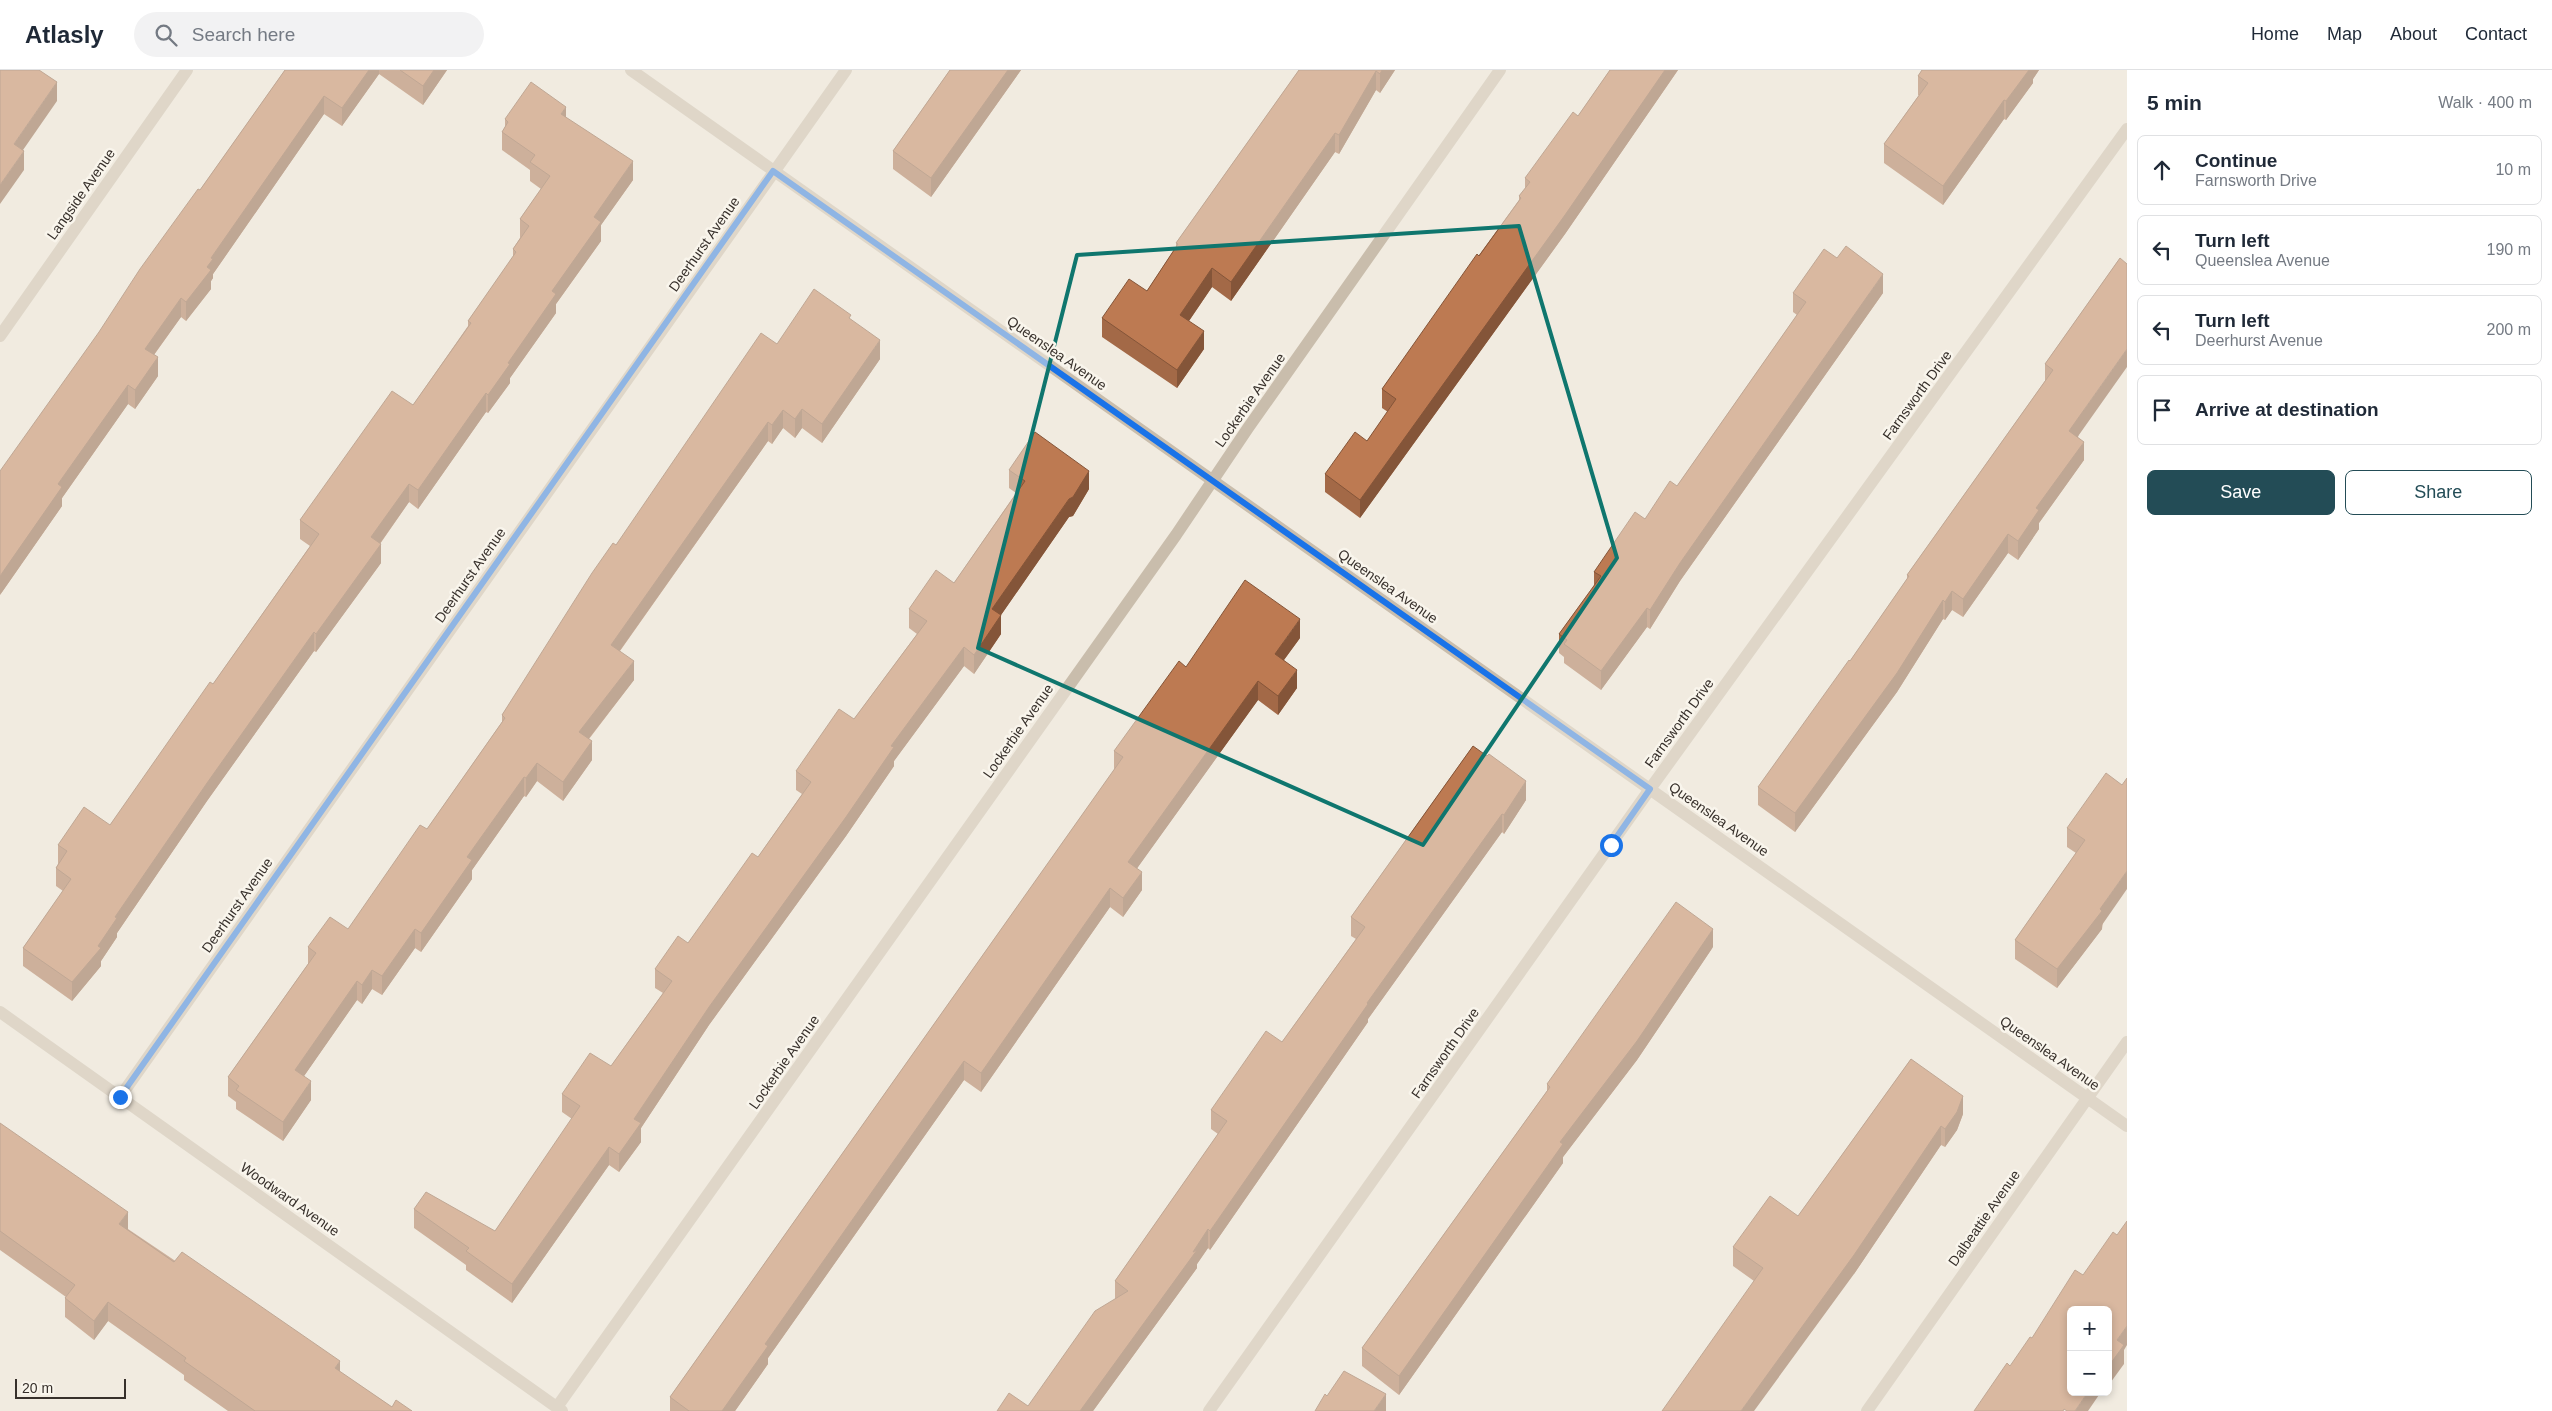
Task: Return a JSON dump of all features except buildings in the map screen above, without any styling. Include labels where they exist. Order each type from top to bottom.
[{"type":"street","name":"Langside Avenue","points":[[0,336],[187,70]]},
{"type":"street","name":"Queenslea Avenue","points":[[632,70],[2127,1126]]},
{"type":"street","name":"Deerhurst Avenue","points":[[120,1097],[846,70]]},
{"type":"street","name":"Lockerbie Avenue","points":[[559,1409],[1500,70]]},
{"type":"street","name":"Farnsworth Drive","points":[[1209,1411],[1650,789],[2127,129]]},
{"type":"street","name":"Woodward Avenue","points":[[0,1012],[559,1409]]},
{"type":"street","name":"Dalbeattie Avenue","points":[[1866,1411],[2127,1042]]},
{"type":"highlighted area","points":[[1519,226],[1617,558],[1423,845],[978,648],[1077,255]]},
{"type":"route","points":[[120,1097],[773,171],[1650,789],[1611,845]]}]
